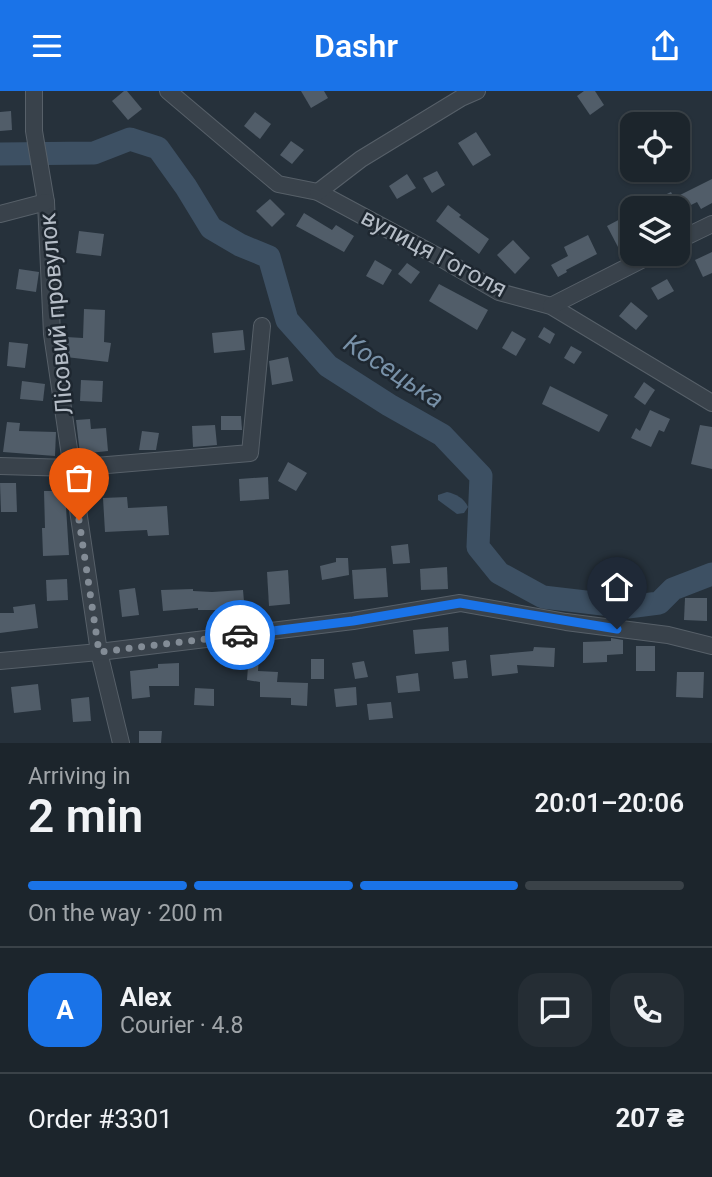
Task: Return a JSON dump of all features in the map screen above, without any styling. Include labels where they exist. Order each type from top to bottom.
[{"type":"street","name":"Лісовий провулок","points":[[34,91],[34,131],[46,202],[52,334],[99,652],[121,743]]},
{"type":"street","name":"вулиця Гоголя","points":[[167,91],[278,184],[317,192],[426,249],[499,292],[551,306],[712,403]]},
{"type":"street","points":[[317,192],[361,159],[477,91]]},
{"type":"street","points":[[0,214],[46,202]]},
{"type":"street","points":[[690,235],[712,224]]},
{"type":"street","points":[[551,306],[629,266]]},
{"type":"street","points":[[0,466],[72,468],[250,453],[262,326]]},
{"type":"street","points":[[0,661],[99,652],[353,621],[460,603],[566,622],[668,635],[712,646]]},
{"type":"water","points":[[447,492],[464,501],[468,507],[464,513],[457,514],[438,500],[438,495]]},
{"type":"building","points":[[127,91],[142,109],[128,120],[112,101]]},
{"type":"building","points":[[301,91],[324,91],[328,98],[311,108]]},
{"type":"building","points":[[584,91],[595,91],[604,105],[590,115],[577,96]]},
{"type":"building","points":[[11,111],[12,130],[0,131],[0,112]]},
{"type":"building","points":[[255,112],[271,124],[260,139],[244,126]]},
{"type":"building","points":[[476,132],[491,155],[473,166],[458,143]]},
{"type":"building","points":[[291,141],[304,150],[292,164],[280,155]]},
{"type":"building","points":[[437,171],[445,185],[432,193],[423,178]]},
{"type":"building","points":[[407,174],[416,188],[397,199],[389,186]]},
{"type":"building","points":[[712,179],[712,203],[701,209],[697,202],[690,206],[690,196],[678,196]]},
{"type":"building","points":[[270,199],[285,214],[272,227],[256,211]]},
{"type":"building","points":[[448,205],[461,215],[459,217],[489,239],[479,254],[436,221]]},
{"type":"building","points":[[304,213],[332,230],[336,225],[354,236],[344,252],[296,226]]},
{"type":"building","points":[[620,219],[620,246],[618,247],[607,226]]},
{"type":"building","points":[[79,231],[104,234],[101,256],[76,253]]},
{"type":"building","points":[[588,235],[597,254],[558,277],[551,265],[568,256],[564,247]]},
{"type":"building","points":[[513,240],[530,258],[515,274],[497,255]]},
{"type":"building","points":[[712,252],[712,273],[703,277],[695,260]]},
{"type":"building","points":[[375,260],[392,270],[383,285],[366,276]]},
{"type":"building","points":[[407,263],[420,272],[411,284],[398,274]]},
{"type":"building","points":[[19,269],[39,272],[36,292],[16,289]]},
{"type":"building","points":[[667,279],[674,291],[658,300],[651,288]]},
{"type":"building","points":[[439,284],[488,310],[477,330],[429,301]]},
{"type":"building","points":[[631,302],[648,316],[636,330],[619,316]]},
{"type":"building","points":[[84,309],[105,310],[104,342],[111,343],[108,362],[66,357],[66,337],[83,338]]},
{"type":"building","points":[[544,327],[555,334],[550,344],[538,337]]},
{"type":"building","points":[[243,330],[245,350],[214,353],[212,333]]},
{"type":"building","points":[[512,331],[526,339],[516,356],[502,348]]},
{"type":"building","points":[[9,342],[28,344],[25,368],[7,366]]},
{"type":"building","points":[[571,346],[582,352],[574,364],[564,358]]},
{"type":"building","points":[[288,357],[293,381],[272,385],[269,361]]},
{"type":"building","points":[[81,380],[103,381],[102,402],[80,401]]},
{"type":"building","points":[[22,381],[45,384],[43,401],[20,399]]},
{"type":"building","points":[[644,382],[655,390],[645,405],[634,397]]},
{"type":"building","points":[[550,386],[608,415],[599,432],[542,404]]},
{"type":"building","points":[[650,410],[670,419],[664,432],[659,430],[651,447],[631,438],[636,428],[640,431]]},
{"type":"building","points":[[221,416],[241,416],[242,430],[221,430]]},
{"type":"building","points":[[90,419],[91,429],[106,428],[108,451],[80,454],[76,420]]},
{"type":"building","points":[[7,422],[20,423],[19,431],[56,432],[55,456],[3,452]]},
{"type":"building","points":[[215,425],[217,445],[193,447],[192,426]]},
{"type":"building","points":[[700,425],[712,427],[712,469],[691,464]]},
{"type":"building","points":[[142,431],[159,433],[156,450],[139,450]]},
{"type":"building","points":[[288,462],[307,473],[296,491],[278,481]]},
{"type":"building","points":[[268,477],[269,499],[240,501],[239,479]]},
{"type":"building","points":[[0,483],[16,483],[17,512],[1,512]]},
{"type":"building","points":[[44,491],[65,491],[69,555],[43,556]]},
{"type":"building","points":[[127,497],[128,508],[167,506],[169,535],[148,536],[147,530],[105,532],[103,498]]},
{"type":"building","points":[[408,544],[410,563],[393,564],[391,546]]},
{"type":"building","points":[[336,558],[348,558],[349,575],[322,580],[320,566],[336,562]]},
{"type":"building","points":[[447,567],[448,589],[421,590],[420,569]]},
{"type":"building","points":[[386,568],[388,597],[354,599],[352,570]]},
{"type":"building","points":[[288,570],[290,604],[269,606],[267,572]]},
{"type":"building","points":[[67,579],[68,600],[47,601],[46,580]]},
{"type":"building","points":[[135,588],[139,615],[122,617],[119,590]]},
{"type":"building","points":[[193,589],[212,592],[243,590],[245,613],[218,615],[218,610],[198,608],[163,611],[161,590]]},
{"type":"building","points":[[685,598],[707,598],[707,621],[684,620]]},
{"type":"building","points":[[35,604],[38,628],[0,633],[0,613],[14,613],[13,607]]},
{"type":"building","points":[[448,627],[449,651],[415,654],[413,630]]},
{"type":"building","points":[[611,638],[623,640],[623,654],[607,655],[607,662],[583,663],[583,642],[611,641]]},
{"type":"building","points":[[636,646],[655,646],[655,671],[636,671]]},
{"type":"building","points":[[534,647],[555,648],[554,667],[517,665],[518,673],[492,676],[490,655],[533,651]]},
{"type":"building","points":[[249,653],[259,655],[258,671],[278,672],[277,682],[308,683],[307,706],[291,705],[291,698],[260,697],[260,682],[247,680]]},
{"type":"building","points":[[311,659],[324,659],[324,679],[311,679]]},
{"type":"building","points":[[466,660],[468,678],[454,679],[452,662]]},
{"type":"building","points":[[364,661],[368,677],[355,679],[352,663]]},
{"type":"building","points":[[179,663],[179,686],[149,686],[150,697],[132,699],[130,671],[158,668],[158,664]]},
{"type":"building","points":[[677,672],[704,672],[703,698],[676,697]]},
{"type":"building","points":[[418,673],[420,691],[398,693],[396,676]]},
{"type":"building","points":[[38,684],[41,710],[14,713],[11,687]]},
{"type":"building","points":[[356,687],[357,705],[336,707],[334,689]]},
{"type":"building","points":[[195,688],[214,689],[214,706],[194,705]]},
{"type":"building","points":[[89,697],[91,721],[73,722],[71,699]]},
{"type":"building","points":[[391,702],[393,718],[369,720],[367,704]]},
{"type":"building","points":[[139,731],[162,731],[161,743],[139,743]]},
{"type":"waterway","name":"Косецька","points":[[0,154],[94,153],[130,139],[158,148],[211,228],[240,245],[269,257],[287,320],[328,366],[442,435],[481,476],[478,547],[499,573],[543,597],[628,607],[659,603],[673,589],[712,574]]},
{"type":"way so far","points":[[79,520],[99,652],[240,635]]},
{"type":"route","points":[[240,635],[353,621],[460,603],[617,629]]}]
